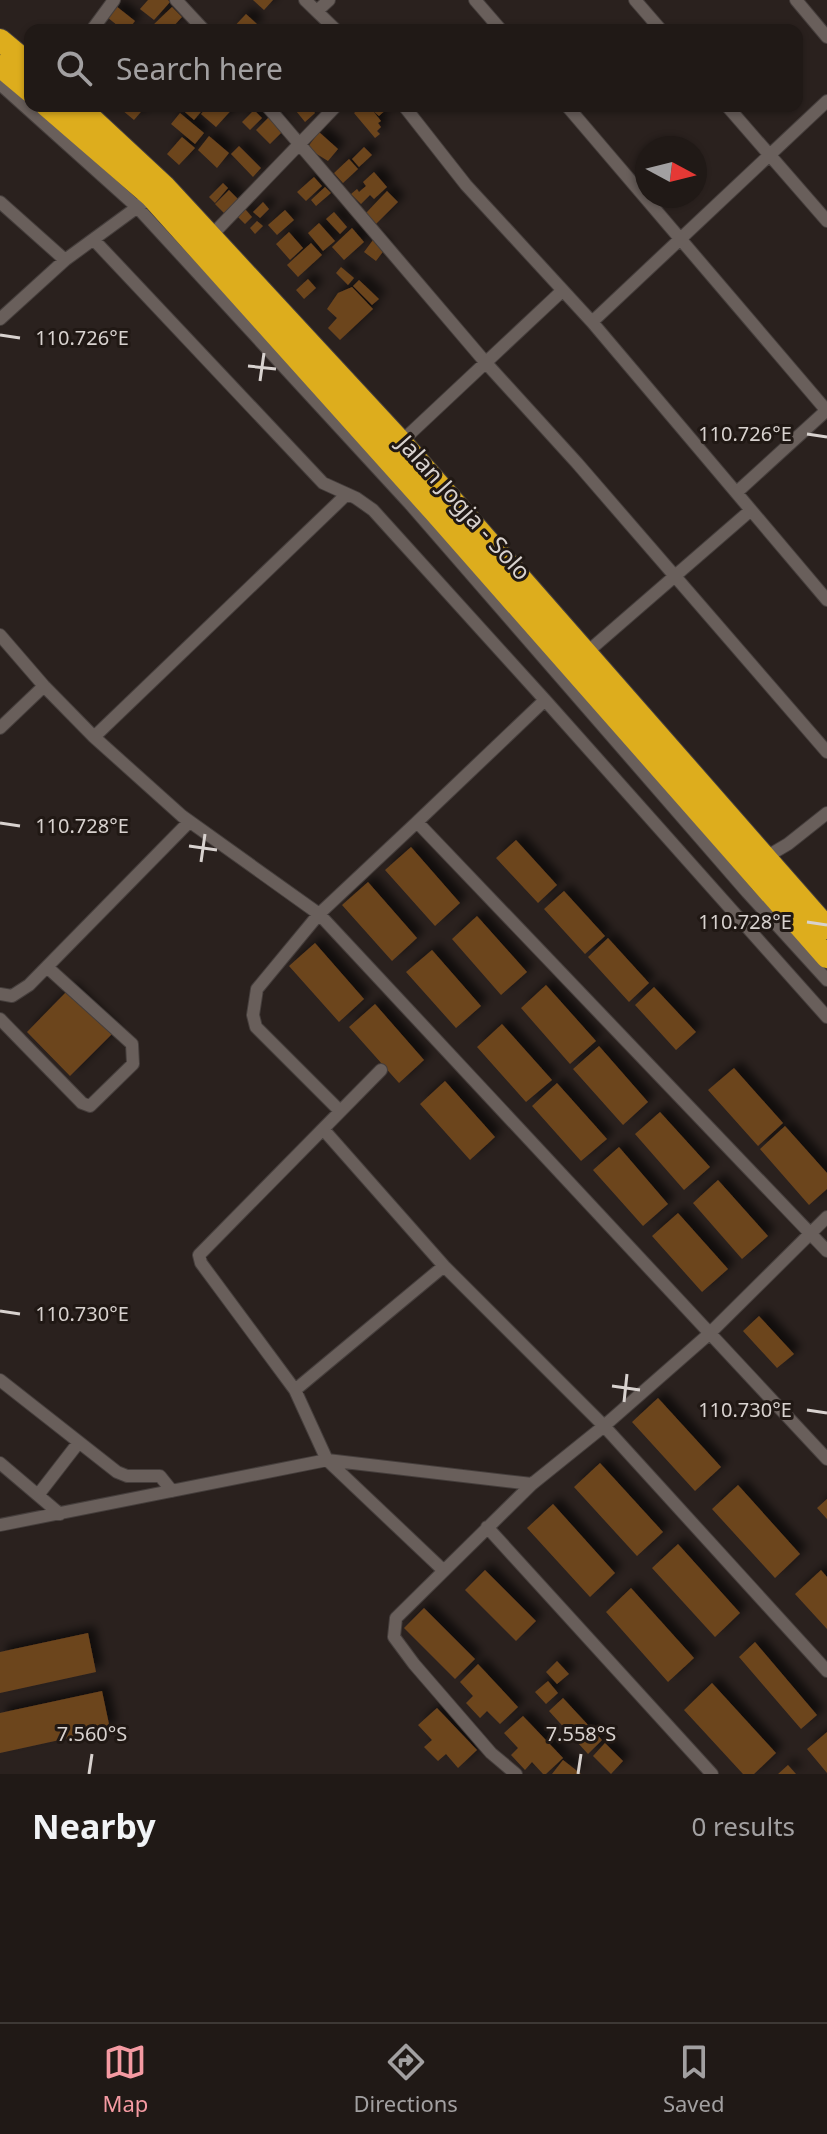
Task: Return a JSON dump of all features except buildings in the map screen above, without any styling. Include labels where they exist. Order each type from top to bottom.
[{"type":"highway","points":[[0,40],[24,60]]},
{"type":"highway","points":[[0,66],[24,86]]},
{"type":"highway","name":"Jalan Jogja - Solo","points":[[54,112],[151,196],[210,237],[390,458],[585,654],[827,928]]},
{"type":"highway","name":"Jalan Jogja - Solo","points":[[83,112],[151,196],[390,458],[827,957]]},
{"type":"street","points":[[96,24],[114,0]]},
{"type":"street","points":[[176,0],[198,24]]},
{"type":"street","points":[[305,0],[330,24]]},
{"type":"street","points":[[317,11],[329,0]]},
{"type":"street","points":[[475,0],[496,24]]},
{"type":"street","points":[[635,0],[656,24]]},
{"type":"street","points":[[796,0],[827,37]]},
{"type":"street","points":[[0,84],[24,102]]},
{"type":"street","points":[[592,322],[827,101]]},
{"type":"street","points":[[0,319],[65,260],[151,196],[38,112]]},
{"type":"street","points":[[272,112],[486,363],[827,752]]},
{"type":"street","points":[[210,237],[330,112]]},
{"type":"street","points":[[409,112],[466,185],[592,322],[827,600]]},
{"type":"street","points":[[572,112],[827,411],[737,492]]},
{"type":"street","points":[[732,112],[827,221]]},
{"type":"street","points":[[0,202],[65,260]]},
{"type":"street","points":[[94,240],[323,483],[373,510],[827,1017]]},
{"type":"street","points":[[562,291],[390,458],[747,892],[827,980]]},
{"type":"street","points":[[94,737],[347,494]]},
{"type":"street","points":[[585,654],[751,510]]},
{"type":"street","points":[[0,635],[94,737],[189,822],[319,914],[827,1459]]},
{"type":"street","points":[[0,728],[44,686]]},
{"type":"street","points":[[340,1111],[256,1027],[253,1015],[257,989],[319,914],[545,700]]},
{"type":"street","points":[[766,857],[827,813]]},
{"type":"street","points":[[0,994],[18,993],[47,967],[189,822]]},
{"type":"street","points":[[417,822],[827,1251]]},
{"type":"street","points":[[0,1019],[82,1103],[90,1106],[133,1064],[132,1044],[47,967]]},
{"type":"street","points":[[381,1070],[199,1255],[201,1263],[295,1390],[327,1460],[443,1570]]},
{"type":"street","points":[[323,1129],[444,1266],[604,1426],[827,1671]]},
{"type":"street","points":[[516,1774],[491,1753],[414,1664],[394,1637],[396,1618],[532,1484],[709,1334],[827,1217]]},
{"type":"street","points":[[295,1390],[444,1266]]},
{"type":"street","points":[[0,1380],[117,1472],[127,1476],[160,1476],[172,1491]]},
{"type":"street","points":[[38,1495],[79,1442]]},
{"type":"street","points":[[0,1525],[327,1460],[532,1484]]},
{"type":"street","points":[[0,1463],[60,1514]]},
{"type":"street","points":[[487,1527],[712,1774]]}]
